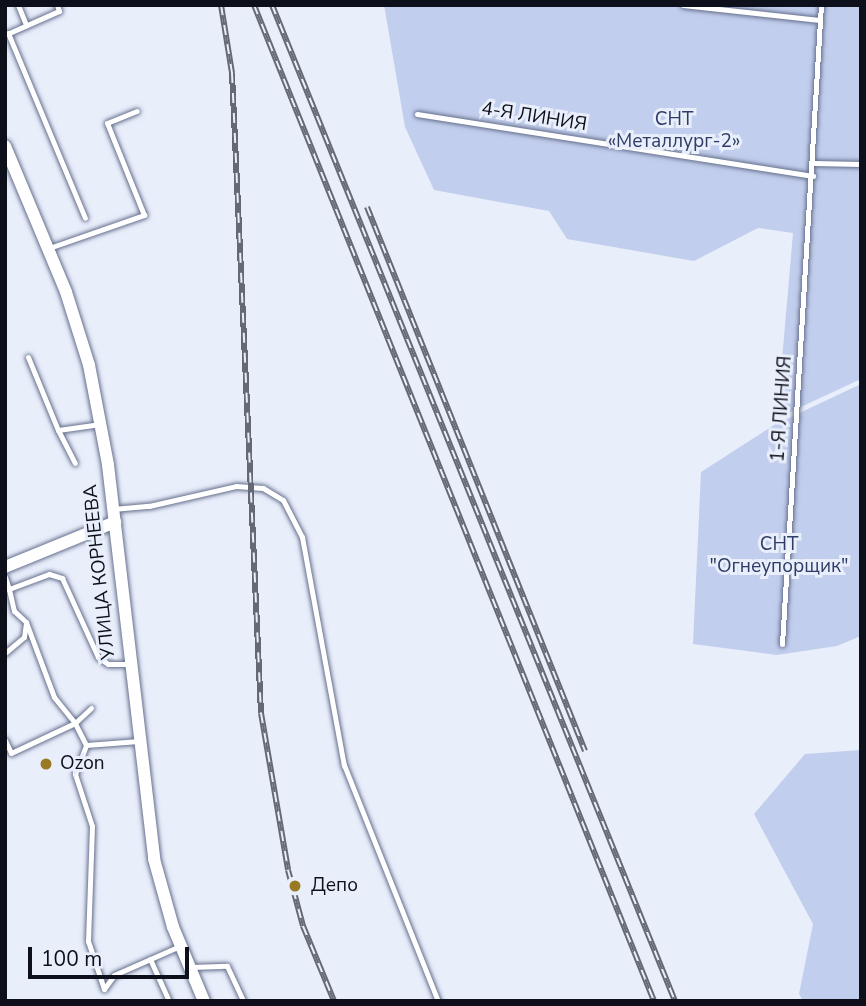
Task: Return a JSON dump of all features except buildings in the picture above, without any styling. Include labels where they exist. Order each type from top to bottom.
[{"type":"street","name":"УЛИЦА КОРНЕЕВА","points":[[5,146],[11,178],[49,248],[85,349],[101,424],[114,515],[155,868],[180,946],[204,1001]]},
{"type":"street","points":[[5,567],[114,515]]},
{"type":"lane","points":[[18,5],[26,25]]},
{"type":"lane","points":[[57,5],[59,11],[7,34],[85,218]]},
{"type":"lane","points":[[683,5],[819,20]]},
{"type":"lane","points":[[821,5],[814,163],[861,164]]},
{"type":"lane","points":[[49,248],[144,215],[107,123],[137,111]]},
{"type":"lane","name":"4-Я ЛИНИЯ","points":[[417,114],[813,176]]},
{"type":"lane","name":"1-Я ЛИНИЯ","points":[[782,644],[814,163]]},
{"type":"lane","points":[[28,357],[58,430],[75,463]]},
{"type":"lane","points":[[58,430],[101,424]]},
{"type":"lane","points":[[114,515],[236,486],[262,488],[283,500],[302,537],[344,765],[438,1001]]},
{"type":"lane","points":[[9,589],[44,575],[58,576],[68,587],[98,657],[108,664],[130,664]]},
{"type":"lane","points":[[5,577],[14,611],[26,622],[54,697],[75,723],[86,745],[75,774],[92,826],[88,941],[104,989],[114,975],[180,946]]},
{"type":"lane","points":[[5,653],[24,637],[26,622]]},
{"type":"lane","points":[[5,740],[10,753],[75,723],[91,708]]},
{"type":"lane","points":[[86,745],[139,741]]},
{"type":"lane","points":[[150,959],[169,1001]]},
{"type":"lane","points":[[189,967],[227,966],[243,1001]]},
{"type":"green space","name":"СНТ «Металлург-2»","points":[[384,5],[861,5],[861,379],[777,418],[793,233],[758,228],[694,261],[567,239],[549,211],[434,190],[405,127]]},
{"type":"green space","name":"СНТ \"Огнеупорщик\"","points":[[861,384],[861,636],[837,646],[777,655],[693,644],[701,472],[774,425]]},
{"type":"green space","points":[[861,750],[861,1001],[803,1001],[799,994],[813,924],[754,814],[805,754]]},
{"type":"railway","points":[[221,5],[232,73],[261,713],[288,870],[303,926],[334,1001]]},
{"type":"railway","points":[[254,5],[654,1001]]},
{"type":"railway","points":[[272,5],[675,1001]]},
{"type":"railway","points":[[367,207],[585,751]]},
{"type":"place","name":"Ozon","points":[[46,764]]},
{"type":"place","name":"Депо","points":[[295,886]]}]
